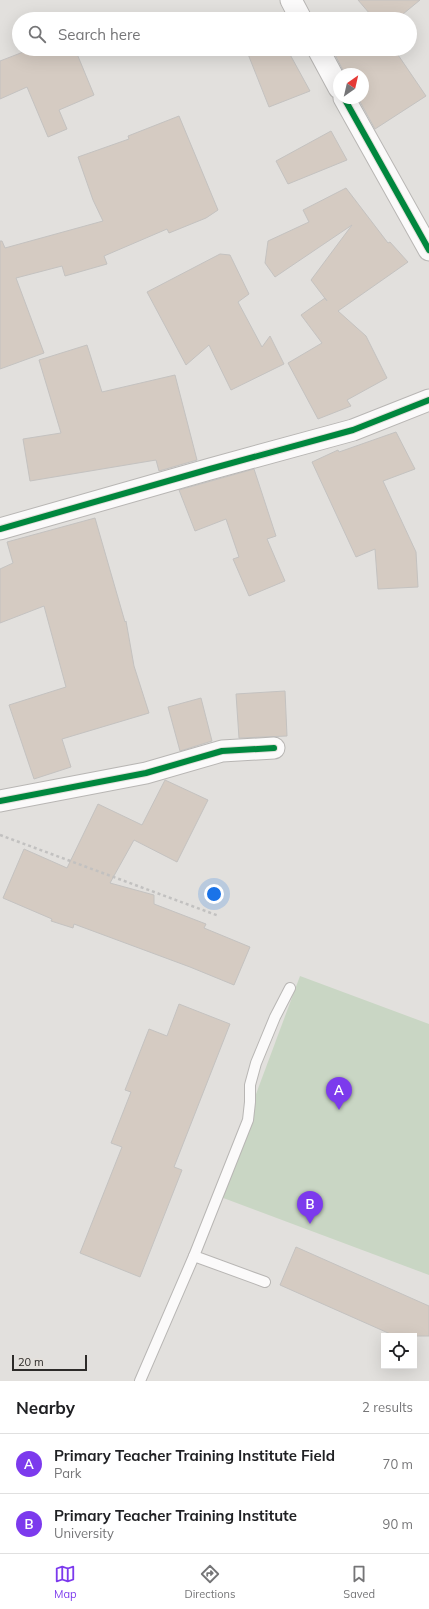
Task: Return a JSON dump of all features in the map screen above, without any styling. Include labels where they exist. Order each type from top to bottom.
[{"type":"street","points":[[291,0],[297,12]]},
{"type":"street","points":[[322,56],[333,77]]},
{"type":"street","points":[[347,104],[429,250]]},
{"type":"street","points":[[0,530],[210,469],[353,430],[429,400]]},
{"type":"street","points":[[0,801],[146,773],[222,751],[274,748]]},
{"type":"lane","points":[[140,1381],[194,1256],[248,1120],[250,1085],[256,1063],[275,1017],[290,988]]},
{"type":"lane","points":[[194,1256],[265,1282]]},
{"type":"path","points":[[0,835],[219,916]]},
{"type":"green space","points":[[300,976],[429,1024],[429,1275],[218,1196]]},
{"type":"building","points":[[358,0],[420,0],[405,12],[368,12]]},
{"type":"building","points":[[13,56],[78,56],[94,95],[59,110],[67,129],[48,137],[27,87],[0,99],[0,61]]},
{"type":"building","points":[[249,56],[291,56],[310,91],[269,107]]},
{"type":"building","points":[[336,56],[399,56],[426,96],[375,129],[361,104],[369,104],[369,68],[342,68]]},
{"type":"building","points":[[179,116],[218,210],[206,218],[169,233],[167,229],[104,256],[107,264],[65,276],[62,266],[16,278],[44,353],[0,369],[0,241],[2,241],[5,248],[103,221],[93,200],[78,157],[129,139],[128,136]]},
{"type":"building","points":[[331,131],[347,160],[288,184],[276,161]]},
{"type":"building","points":[[346,188],[388,243],[390,242],[408,262],[338,311],[366,336],[387,378],[347,400],[351,406],[318,419],[288,363],[322,343],[301,315],[325,298],[311,280],[352,225],[275,277],[265,263],[268,241],[309,222],[303,210]]},
{"type":"building","points":[[220,254],[230,255],[249,294],[238,302],[262,347],[270,336],[284,364],[231,390],[209,345],[186,365],[147,292]]},
{"type":"building","points":[[87,345],[102,392],[175,375],[197,460],[159,471],[156,460],[30,481],[23,439],[61,433],[39,360]]},
{"type":"building","points":[[396,432],[415,469],[383,481],[416,552],[418,587],[378,589],[375,549],[356,557],[312,462],[338,450],[339,452]]},
{"type":"building","points":[[254,469],[276,536],[267,539],[285,581],[249,596],[233,559],[239,557],[226,519],[195,531],[179,490]]},
{"type":"building","points":[[95,518],[125,622],[126,621],[134,666],[149,713],[62,739],[71,767],[34,779],[9,705],[66,687],[44,606],[0,623],[0,569],[13,563],[7,542]]},
{"type":"building","points":[[285,691],[287,736],[239,738],[236,694]]},
{"type":"building","points":[[201,698],[212,741],[180,751],[168,707]]},
{"type":"building","points":[[165,780],[208,800],[177,862],[134,840],[110,883],[154,895],[154,904],[206,924],[204,928],[250,947],[234,985],[74,924],[73,928],[51,921],[52,919],[3,898],[24,849],[67,868],[98,804],[142,825]]},
{"type":"building","points":[[179,1004],[230,1024],[174,1167],[182,1170],[140,1277],[80,1253],[122,1147],[111,1143],[131,1092],[125,1090],[149,1029],[167,1036]]},
{"type":"building","points":[[296,1247],[429,1306],[429,1336],[417,1336],[417,1333],[388,1333],[280,1285]]},
{"type":"cycle path","points":[[347,104],[429,250]]},
{"type":"cycle path","points":[[0,529],[353,430],[429,400]]},
{"type":"cycle path","points":[[0,801],[146,773],[222,751],[274,748]]},
{"type":"place","name":"Primary Teacher Training Institute Field","points":[[339,1110]]},
{"type":"place","name":"Primary Teacher Training Institute","points":[[310,1224]]}]
